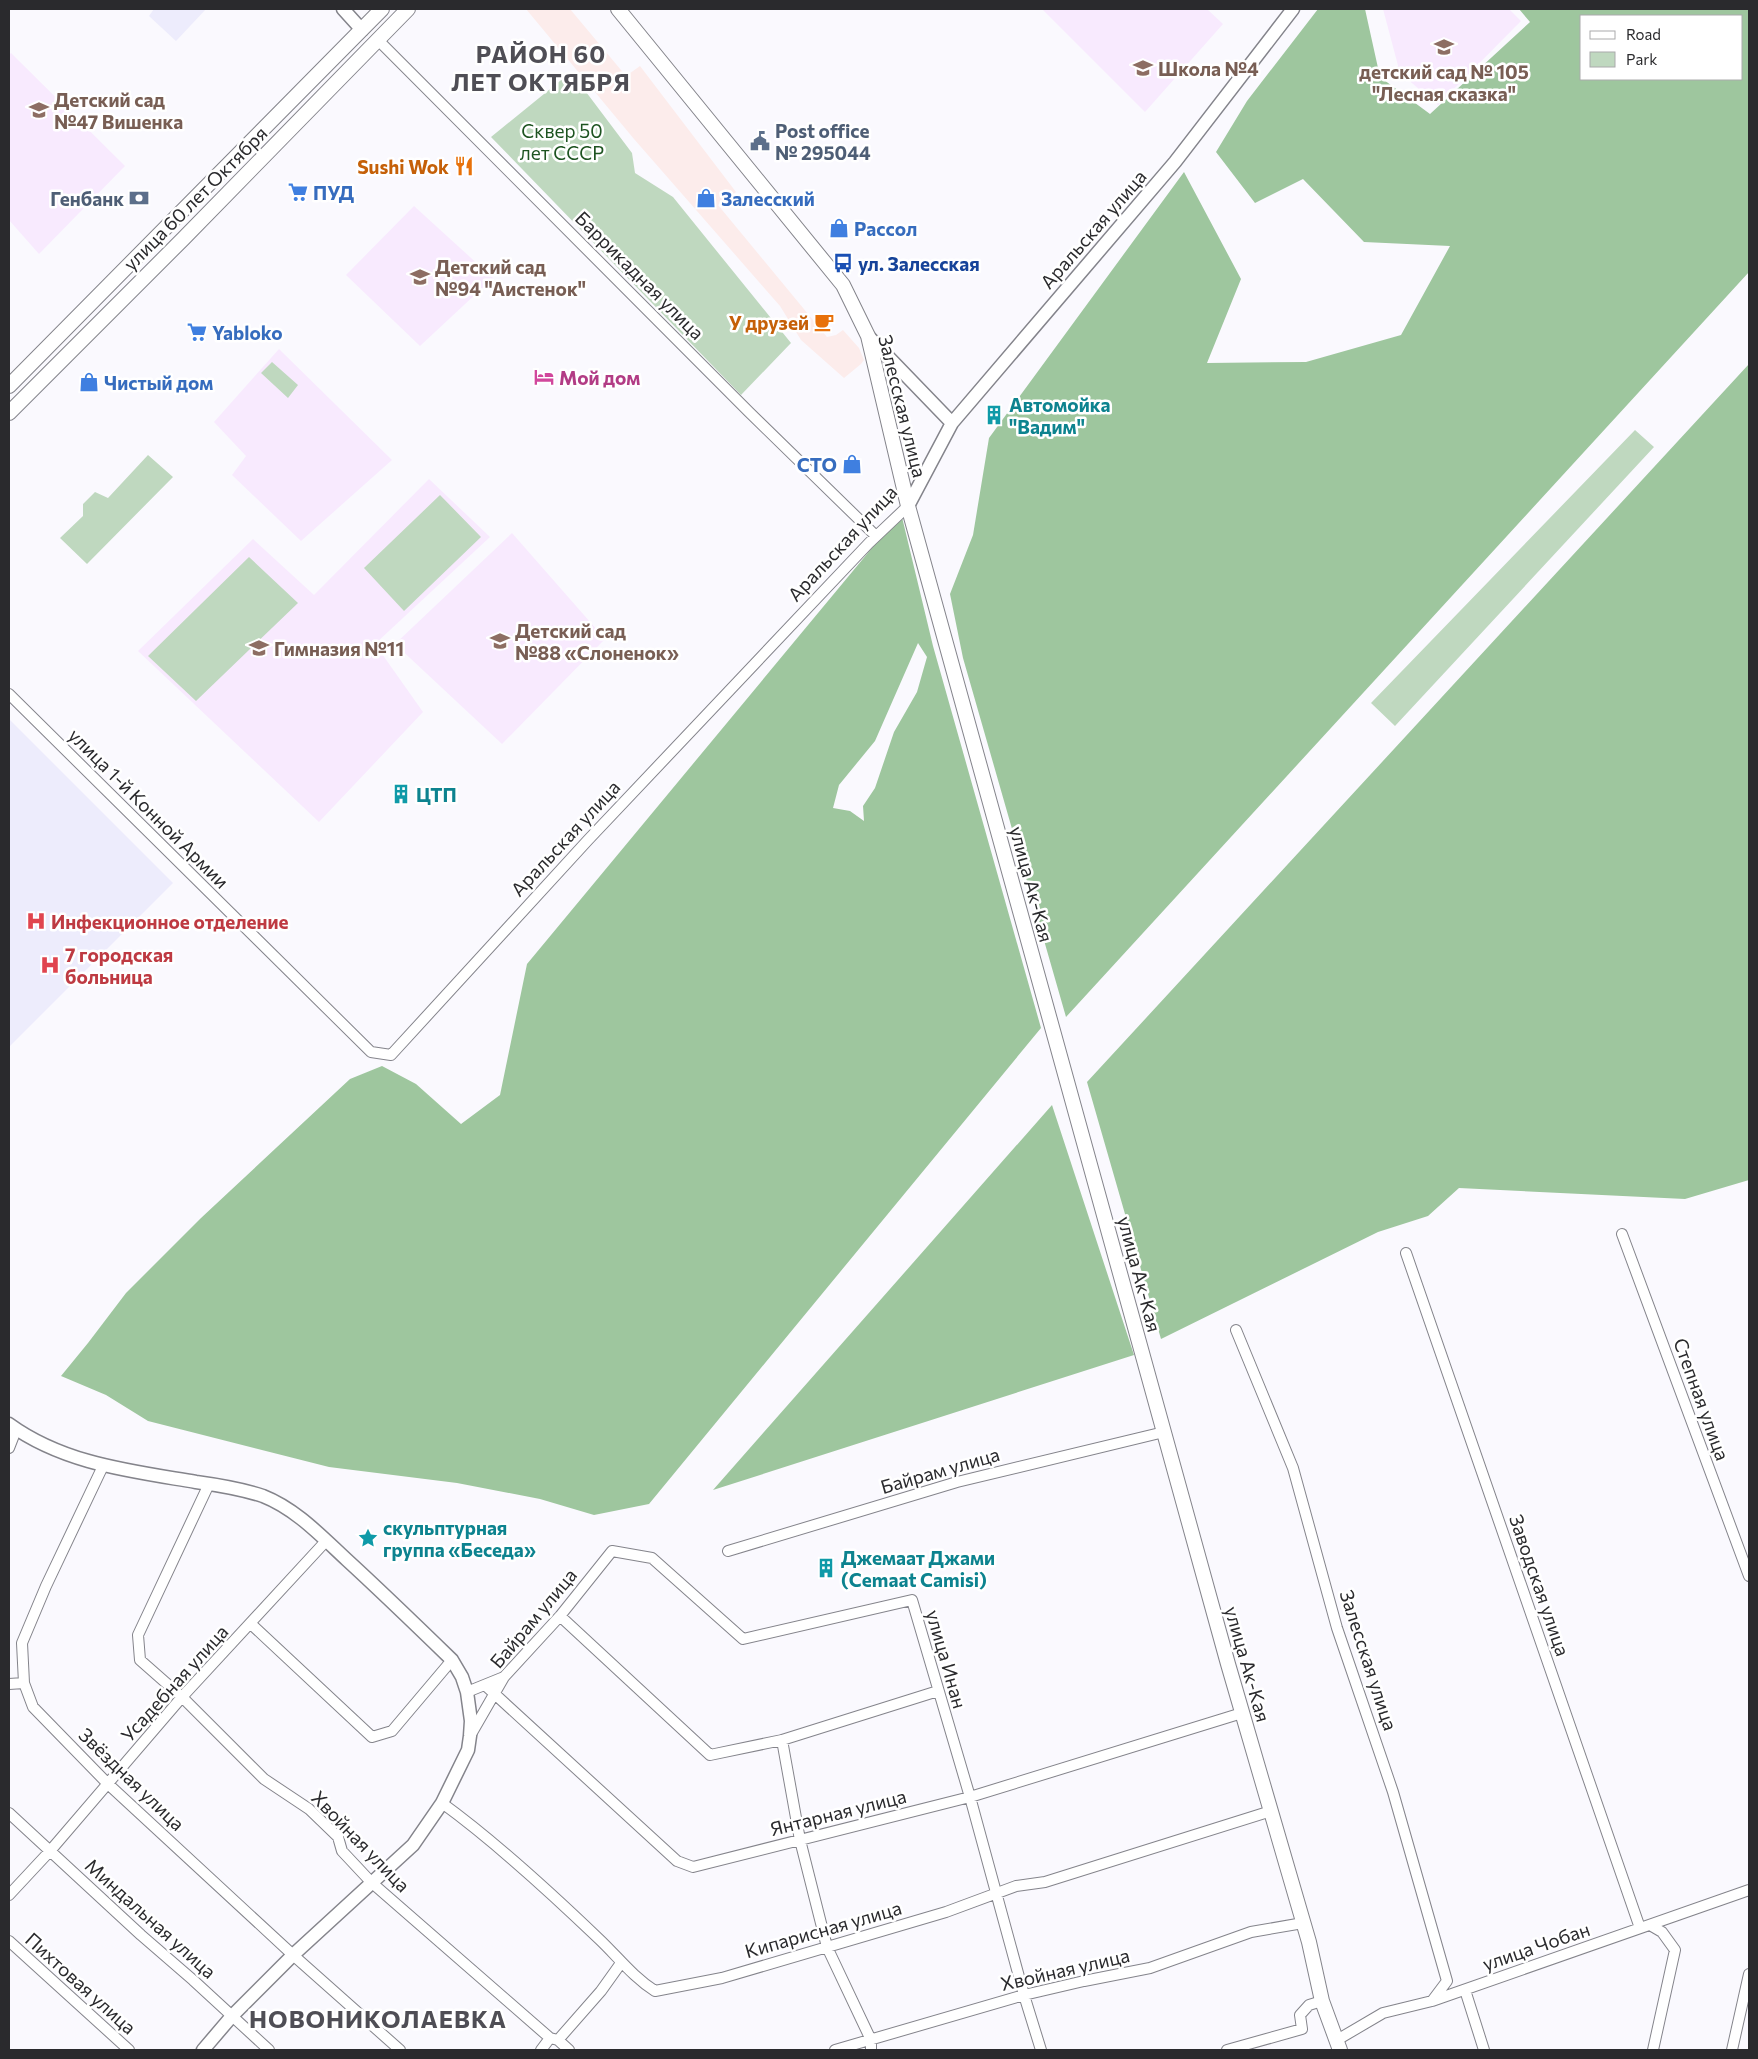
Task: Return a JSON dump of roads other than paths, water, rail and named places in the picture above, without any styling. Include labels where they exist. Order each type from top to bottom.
[{"type":"main road","name":"улица 60 лет Октября","points":[[9,386],[382,9]]},
{"type":"main road","name":"улица 60 лет Октября","points":[[9,413],[183,239],[408,9]]},
{"type":"main road","name":"Залесская улица","points":[[618,9],[843,285],[868,336],[908,506]]},
{"type":"main road","name":"улица Ак-Кая","points":[[908,506],[1242,1713],[1303,1923],[1322,2001],[1339,2045]]},
{"type":"street","points":[[343,9],[362,30]]},
{"type":"street","name":"Аральская улица","points":[[371,1052],[391,1055],[594,832],[876,536],[908,506],[952,423],[1175,162],[1293,9]]},
{"type":"street","name":"Баррикадная улица","points":[[378,40],[749,412],[876,536]]},
{"type":"street","points":[[868,336],[952,423]]},
{"type":"street","name":"улица 1-й Конной Армии","points":[[9,694],[371,1052]]},
{"type":"street","name":"Степная улица","points":[[1622,1234],[1749,1576]]},
{"type":"street","name":"Заводская улица","points":[[1406,1253],[1644,1926]]},
{"type":"street","name":"Залесская улица","points":[[1236,1330],[1293,1468],[1337,1628],[1393,1792],[1427,1906],[1447,1980],[1432,2002]]},
{"type":"street","points":[[9,1448],[12,1427],[71,1457],[103,1466],[209,1484],[262,1496],[279,1504],[295,1513],[326,1541],[452,1660],[462,1676],[467,1692],[471,1721],[468,1750],[442,1803],[413,1845],[293,1955],[232,2016],[203,2050]]},
{"type":"street","name":"Байрам улица","points":[[728,1551],[957,1482],[1164,1432]]},
{"type":"street","name":"Звёздная улица","points":[[103,1466],[46,1586],[22,1643],[24,1683],[33,1707],[108,1784],[293,1955],[400,2050]]},
{"type":"street","name":"Хвойная улица","points":[[209,1484],[138,1635],[140,1660],[182,1697],[264,1779],[309,1809],[338,1837],[342,1851],[372,1882],[569,2050]]},
{"type":"street","name":"Усадебная улица","points":[[9,1895],[50,1851],[182,1697],[326,1541]]},
{"type":"street","name":"Байрам улица","points":[[470,1736],[495,1696],[504,1677],[560,1616],[612,1551]]},
{"type":"street","name":"улица Инан","points":[[612,1551],[652,1558],[743,1639],[912,1600],[1041,2050]]},
{"type":"street","points":[[560,1616],[710,1755],[782,1740],[938,1691]]},
{"type":"street","points":[[251,1624],[372,1736],[392,1731],[452,1660]]},
{"type":"street","points":[[467,1692],[486,1686],[504,1677]]},
{"type":"street","points":[[9,1684],[24,1683]]},
{"type":"street","name":"Янтарная улица","points":[[486,1686],[677,1861],[693,1867],[970,1798],[1242,1713]]},
{"type":"street","points":[[782,1740],[800,1840],[827,1947],[871,2045]]},
{"type":"street","name":"Кипарисная улица","points":[[442,1803],[484,1835],[600,1940],[620,1964],[656,1991],[722,1978],[996,1895],[1016,1886],[1046,1882],[1271,1811]]},
{"type":"street","name":"Миндальная улица","points":[[9,1813],[269,2050]]},
{"type":"street","name":"улица Чобан","points":[[1339,2045],[1383,2014],[1432,2002],[1749,1890]]},
{"type":"street","name":"Хвойная улица","points":[[835,2050],[871,2045],[1024,1995],[1084,1980],[1150,1968],[1251,1932],[1303,1923]]},
{"type":"street","points":[[1644,1926],[1662,1932],[1675,1950],[1653,2050]]},
{"type":"street","name":"Пихтовая улица","points":[[9,1941],[129,2050]]},
{"type":"street","points":[[541,2050],[601,1991],[620,1964]]},
{"type":"street","points":[[1732,2050],[1749,1974]]},
{"type":"street","points":[[1465,1990],[1484,2050]]},
{"type":"street","points":[[1227,2050],[1302,2029],[1300,2015],[1309,2004],[1322,2001]]},
{"type":"place","name":"детский сад № 105 \"Лесная сказка\"","points":[[1444,47]]},
{"type":"place","name":"Школа №4","points":[[1143,68]]},
{"type":"place","name":"Детский сад №47 Вишенка","points":[[39,110]]},
{"type":"place","name":"Post office № 295044","points":[[760,141]]},
{"type":"place","name":"Sushi Wok","points":[[464,166]]},
{"type":"place","name":"ПУД","points":[[298,192]]},
{"type":"place","name":"Генбанк","points":[[139,198]]},
{"type":"place","name":"Залесский","points":[[706,198]]},
{"type":"place","name":"Рассол","points":[[839,228]]},
{"type":"place","name":"ул. Залесская","points":[[843,263]]},
{"type":"place","name":"Детский сад №94 \"Аистенок\"","points":[[420,277]]},
{"type":"place","name":"У друзей","points":[[824,322]]},
{"type":"place","name":"Yabloko","points":[[197,332]]},
{"type":"place","name":"Мой дом","points":[[544,377]]},
{"type":"place","name":"Чистый дом","points":[[89,382]]},
{"type":"place","name":"Автомойка \"Вадим\"","points":[[994,415]]},
{"type":"place","name":"СТО","points":[[852,464]]},
{"type":"place","name":"Детский сад №88 «Слоненок»","points":[[500,641]]},
{"type":"place","name":"Гимназия №11","points":[[259,648]]},
{"type":"place","name":"ЦТП","points":[[401,794]]},
{"type":"place","name":"Инфекционное отделение","points":[[36,921]]},
{"type":"place","name":"7 городская больница","points":[[50,965]]},
{"type":"place","name":"скульптурная группа «Беседа»","points":[[368,1538]]},
{"type":"place","name":"Джемаат Джами (Cemaat Camisi)","points":[[826,1568]]},
{"type":"district","name":"РАЙОН 60 ЛЕТ ОКТЯБРЯ","points":[[541,67]]},
{"type":"district","name":"НОВОНИКОЛАЕВКА","points":[[378,2018]]},
{"type":"park label","name":"Сквер 50 лет СССР","points":[[562,141]]}]
